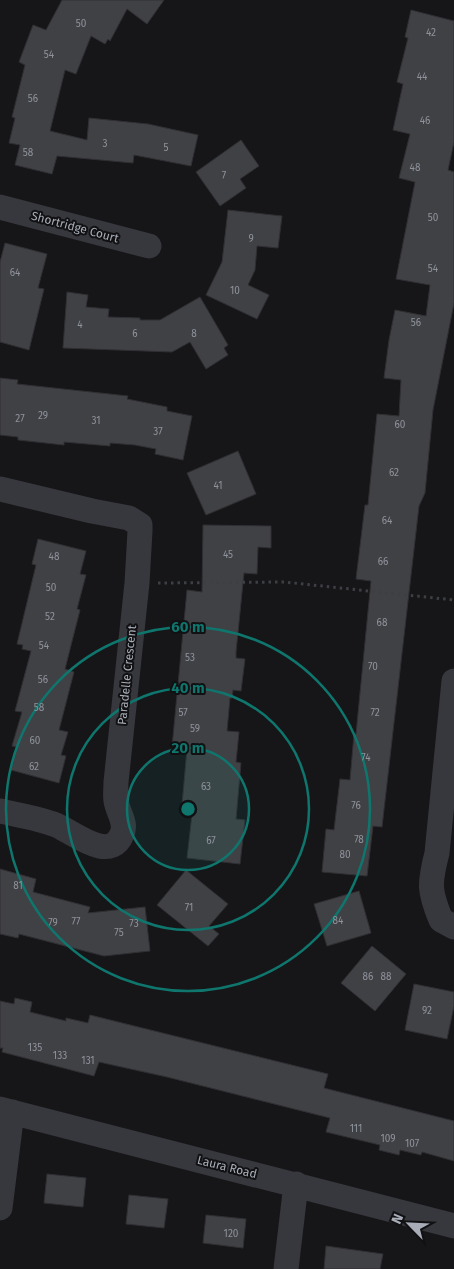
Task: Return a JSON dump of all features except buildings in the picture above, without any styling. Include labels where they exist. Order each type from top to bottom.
[{"type":"street","name":"Shortridge Court","points":[[0,207],[149,246]]},
{"type":"street","name":"Paradelle Crescent","points":[[0,489],[73,507],[130,518],[140,526],[137,583],[116,782],[116,801],[124,825],[122,834],[116,844],[108,847],[98,846],[56,825],[0,811]]},
{"type":"street","points":[[454,682],[437,853],[432,873],[430,895],[441,920],[454,927]]},
{"type":"street","points":[[0,1208],[6,1110]]},
{"type":"street","name":"Laura Road","points":[[6,1110],[454,1226]]},
{"type":"street","points":[[286,1269],[296,1184]]},
{"type":"path","points":[[137,583],[284,582],[454,600]]}]
